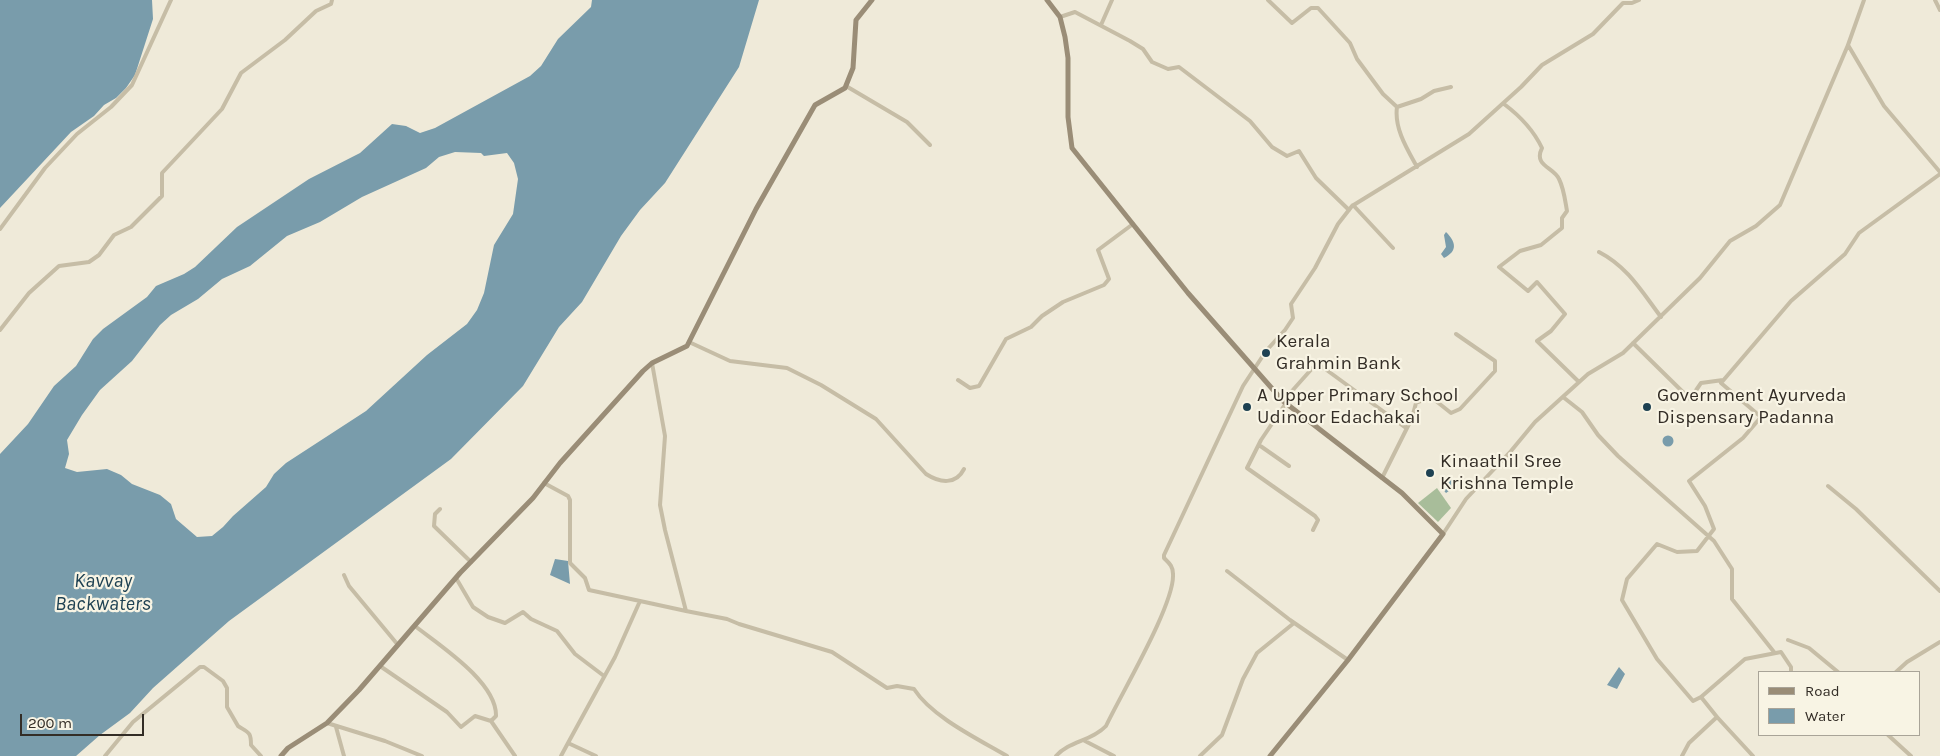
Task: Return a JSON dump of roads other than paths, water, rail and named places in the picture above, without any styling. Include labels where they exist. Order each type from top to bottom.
[{"type":"main road","points":[[280,756],[288,748],[327,723],[380,666],[456,578],[504,529],[585,434],[652,363],[680,350],[689,342],[756,209],[811,111],[818,101],[839,93],[846,86],[853,68],[856,20],[872,0]]},
{"type":"main road","points":[[1047,0],[1060,17],[1068,58],[1068,117],[1072,148],[1188,293],[1284,402],[1402,492],[1443,534],[1348,660],[1270,756]]},
{"type":"street","points":[[0,229],[45,168],[77,134],[111,107],[132,85],[171,0]]},
{"type":"street","points":[[0,330],[29,293],[59,266],[88,262],[99,255],[114,235],[131,227],[162,196],[162,174],[222,109],[241,73],[285,40],[316,11],[331,4],[332,0]]},
{"type":"street","points":[[1101,25],[1112,0]]},
{"type":"street","points":[[1268,0],[1292,23],[1313,7],[1318,8],[1350,43],[1357,59],[1383,94],[1397,107],[1398,126],[1417,167]]},
{"type":"street","points":[[1056,756],[1069,747],[1098,733],[1106,726],[1159,620],[1173,579],[1172,566],[1164,558],[1164,555],[1225,423],[1254,367],[1293,318],[1292,304],[1296,295],[1308,281],[1328,241],[1349,210],[1353,205],[1468,134],[1504,104],[1542,65],[1593,34],[1623,3],[1632,3],[1639,0]]},
{"type":"street","points":[[1443,534],[1466,499],[1512,451],[1528,429],[1588,374],[1616,358],[1661,317],[1700,278],[1730,241],[1756,226],[1780,205],[1848,44],[1864,0]]},
{"type":"street","points":[[1935,0],[1940,10]]},
{"type":"street","points":[[1060,17],[1075,12],[1143,49],[1152,62],[1168,69],[1180,67],[1250,121],[1272,147],[1287,156],[1299,151],[1316,178],[1349,210]]},
{"type":"street","points":[[1633,343],[1690,399],[1701,383],[1722,380],[1791,301],[1844,254],[1859,233],[1940,173],[1884,106],[1848,44]]},
{"type":"street","points":[[846,86],[907,122],[930,146]]},
{"type":"street","points":[[1397,107],[1421,99],[1434,91],[1451,87]]},
{"type":"street","points":[[1504,104],[1525,121],[1538,138],[1542,148],[1539,156],[1541,161],[1559,179],[1568,211],[1562,218],[1562,228],[1541,245],[1520,251],[1500,267],[1528,291],[1537,282],[1565,314],[1551,331],[1537,341],[1579,382]]},
{"type":"street","points":[[1353,205],[1393,248]]},
{"type":"street","points":[[958,380],[970,388],[979,386],[1006,339],[1031,327],[1042,316],[1063,302],[1104,285],[1109,279],[1098,250],[1133,224]]},
{"type":"street","points":[[1599,252],[1616,261],[1634,280],[1661,317]]},
{"type":"street","points":[[1382,478],[1416,403],[1431,397],[1451,414],[1460,409],[1495,371],[1495,361],[1456,334]]},
{"type":"street","points":[[689,342],[730,361],[787,368],[822,385],[876,419],[926,474],[935,480],[951,481],[960,477],[964,469]]},
{"type":"street","points":[[652,363],[665,436],[660,505],[686,611]]},
{"type":"street","points":[[1313,530],[1318,520],[1315,516],[1247,468],[1258,445],[1284,402],[1317,363],[1363,399],[1406,428]]},
{"type":"street","points":[[1722,380],[1721,383],[1761,417],[1744,438],[1689,481],[1705,506],[1714,529],[1697,551],[1677,552],[1657,544],[1627,578],[1622,600],[1657,659],[1692,701],[1702,697],[1745,659],[1781,652],[1791,667],[1791,671]]},
{"type":"street","points":[[1563,397],[1582,412],[1618,456],[1709,536],[1732,569],[1732,599],[1774,652]]},
{"type":"street","points":[[1258,445],[1289,466]]},
{"type":"street","points":[[544,483],[568,496],[570,500],[570,563],[585,578],[589,590],[727,619],[832,652],[887,688],[898,686],[914,689],[924,701],[955,725],[1007,756]]},
{"type":"street","points":[[1828,486],[1856,509],[1940,591]]},
{"type":"street","points":[[440,509],[435,514],[434,526],[471,562]]},
{"type":"street","points":[[1227,571],[1294,623],[1348,660]]},
{"type":"street","points":[[344,575],[349,586],[398,645]]},
{"type":"street","points":[[456,578],[476,609],[506,623],[523,612],[531,619],[557,632],[575,654],[604,676]]},
{"type":"street","points":[[561,756],[604,676],[640,601]]},
{"type":"street","points":[[1200,756],[1222,734],[1243,679],[1257,653],[1294,623]]},
{"type":"street","points":[[415,626],[450,652],[476,678],[496,708],[496,716],[491,721]]},
{"type":"street","points":[[1788,640],[1809,648],[1837,671]]},
{"type":"street","points":[[1897,671],[1907,662],[1940,642]]},
{"type":"street","points":[[380,666],[447,712],[461,727],[475,716],[491,721],[515,756]]},
{"type":"street","points":[[105,756],[133,722],[200,667],[213,672],[223,681],[227,688],[228,707],[238,726],[247,729],[251,734],[251,745],[261,756]]},
{"type":"street","points":[[1702,697],[1717,717],[1753,756]]},
{"type":"street","points":[[1682,756],[1689,743],[1717,717]]},
{"type":"street","points":[[327,723],[385,741],[422,756]]},
{"type":"street","points":[[336,727],[344,756]]},
{"type":"street","points":[[1889,736],[1911,756]]},
{"type":"street","points":[[1084,741],[1114,756]]},
{"type":"street","points":[[568,743],[596,756]]},
{"type":"water","points":[[0,0],[152,0],[153,19],[135,75],[126,88],[116,98],[104,105],[94,116],[71,132],[0,208]]},
{"type":"water","name":"Kavvay Backwaters","points":[[592,0],[759,0],[739,67],[665,183],[640,210],[621,236],[582,302],[559,327],[523,386],[451,459],[229,621],[153,688],[130,713],[76,756],[0,756],[0,454],[28,424],[54,386],[76,366],[93,339],[103,329],[147,297],[156,286],[195,267],[237,227],[309,179],[360,153],[392,124],[406,126],[420,133],[435,128],[530,76],[541,66],[558,39],[591,7]],"holes":[[[455,152],[481,153],[484,156],[507,153],[514,163],[518,179],[513,214],[494,245],[484,293],[477,310],[467,324],[427,355],[366,411],[286,463],[274,474],[266,487],[212,536],[197,537],[176,519],[171,504],[160,495],[132,484],[121,475],[107,469],[77,472],[65,468],[69,454],[67,440],[82,415],[100,390],[132,361],[160,325],[171,315],[198,299],[222,279],[250,266],[287,236],[320,222],[362,197],[426,168],[439,157]]]},
{"type":"water","points":[[1446,232],[1452,239],[1454,246],[1452,252],[1444,258],[1441,254],[1446,247],[1444,235]]},
{"type":"water","points":[[1668,435],[1674,441],[1668,447],[1662,441]]},
{"type":"water","points":[[1451,479],[1456,486],[1446,493],[1441,487]]},
{"type":"water","points":[[555,559],[568,561],[570,584],[550,575]]},
{"type":"water","points":[[1619,667],[1625,674],[1617,689],[1607,685]]},
{"type":"place","name":"Kerala Grahmin Bank","points":[[1266,353]]},
{"type":"place","name":"A Upper Primary School Udinoor Edachakai","points":[[1247,407]]},
{"type":"place","name":"Government Ayurveda Dispensary Padanna","points":[[1647,407]]},
{"type":"place","name":"Kinaathil Sree Krishna Temple","points":[[1430,473]]}]
